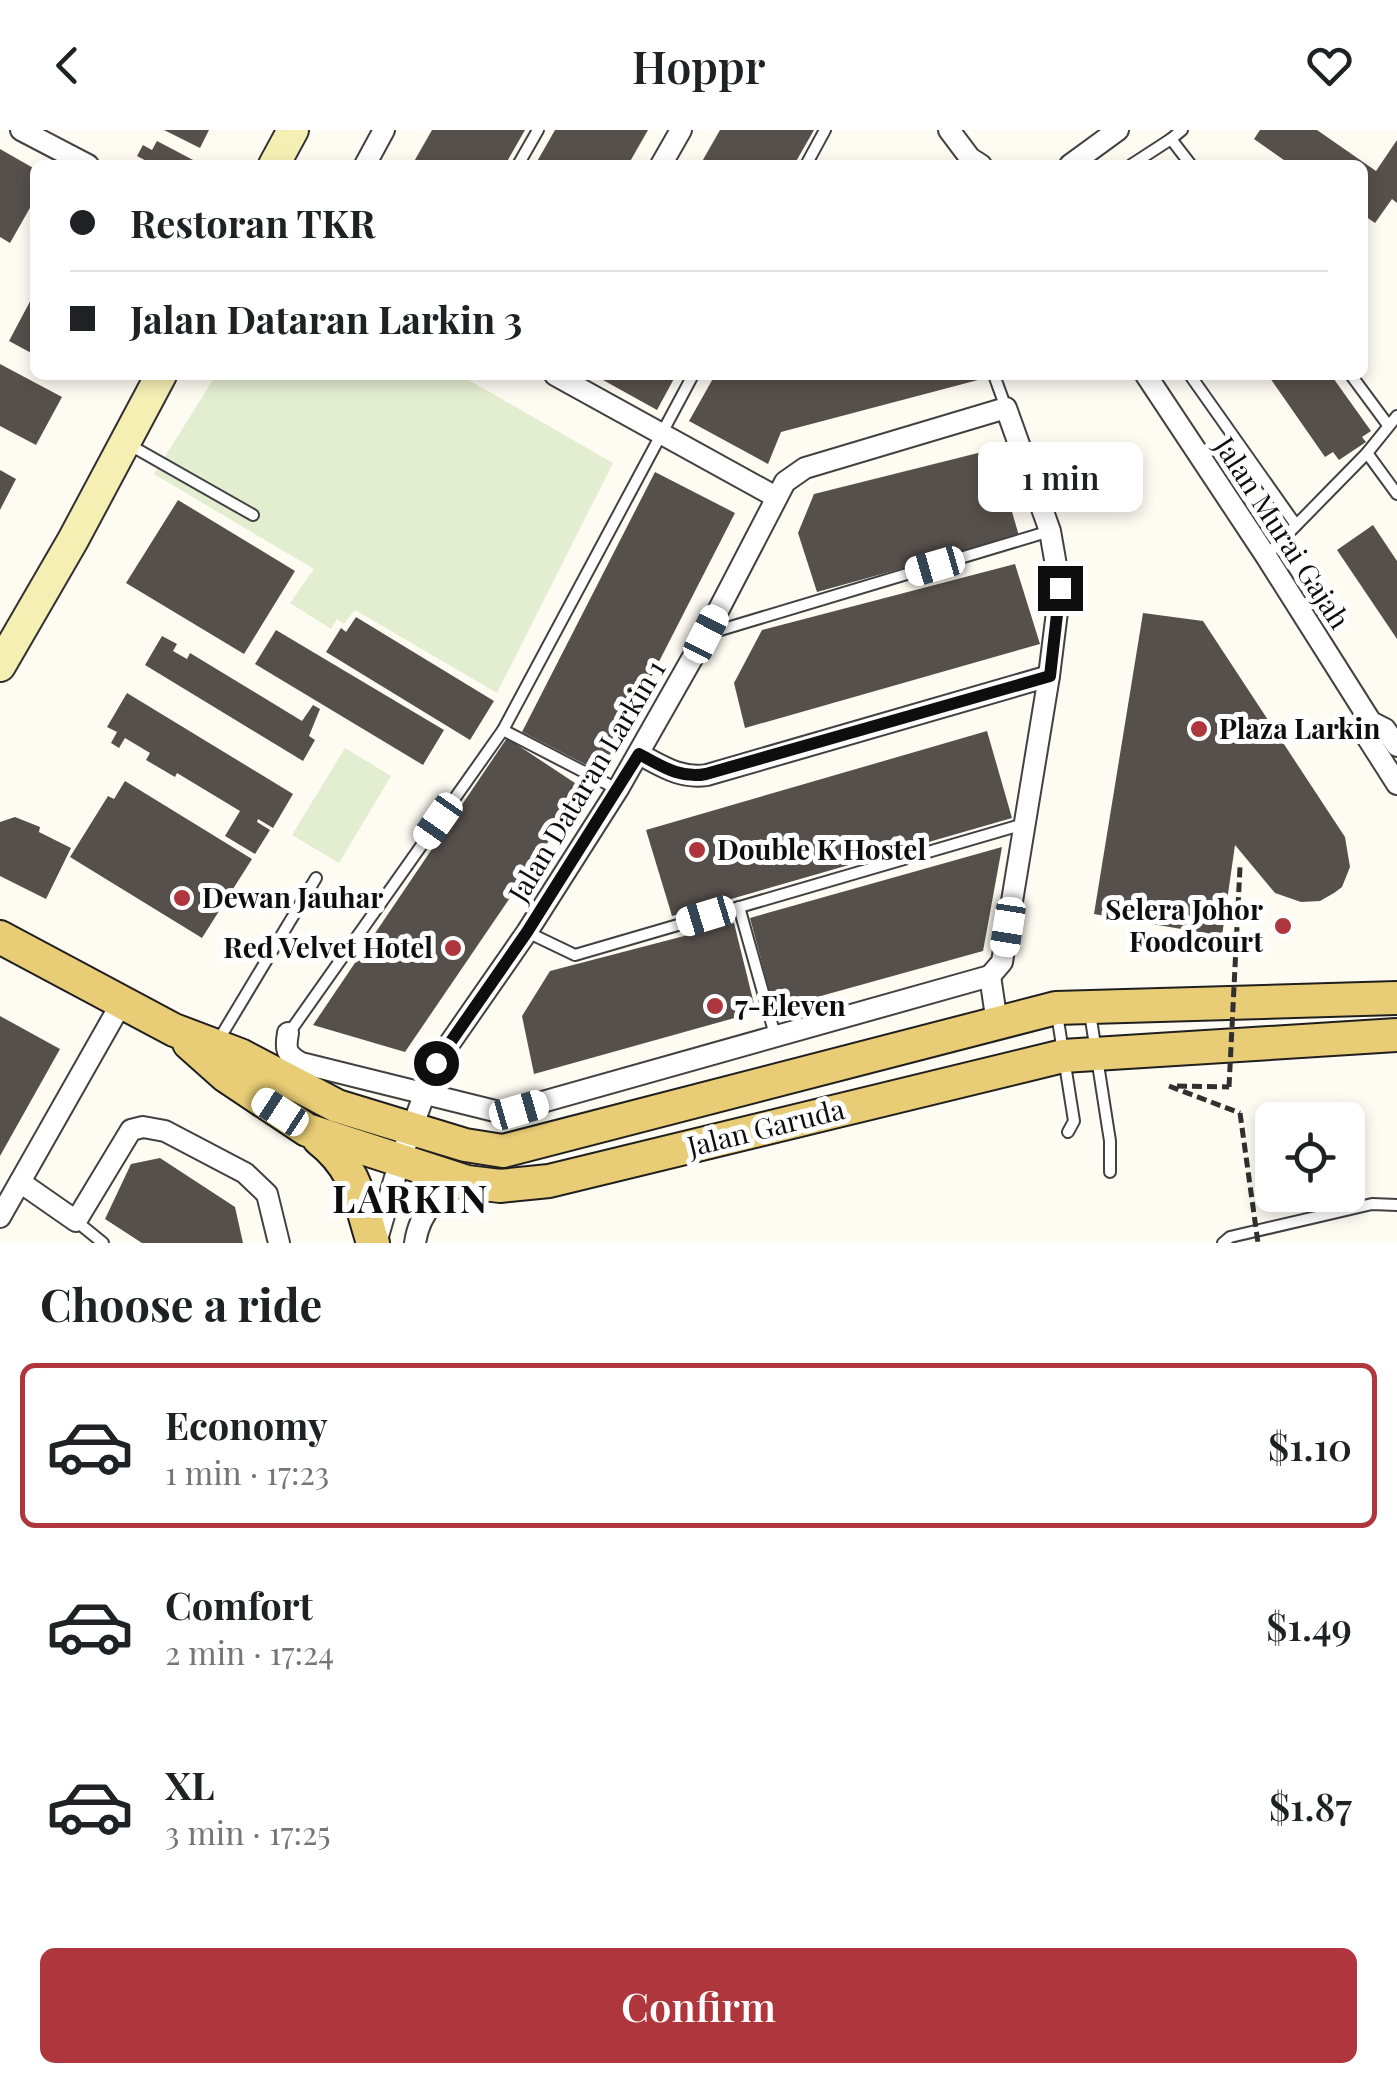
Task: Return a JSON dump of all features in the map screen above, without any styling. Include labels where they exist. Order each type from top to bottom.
[{"type":"main road","name":"Jalan Garuda","points":[[0,937],[211,1052],[308,1130],[467,1182],[500,1186],[549,1181],[1062,1056],[1381,1036]]},
{"type":"main road","name":"Jalan Garuda","points":[[211,1052],[240,1055],[337,1106],[465,1145],[504,1151],[1056,1008],[1389,992]]},
{"type":"main road","points":[[1381,1036],[1397,1064]]},
{"type":"main road","points":[[308,1130],[341,1156],[374,1243]]},
{"type":"street","points":[[20,130],[78,160]]},
{"type":"street","points":[[277,160],[293,130]]},
{"type":"street","points":[[367,160],[384,130]]},
{"type":"street","points":[[664,160],[681,130]]},
{"type":"street","points":[[949,130],[973,160]]},
{"type":"street","points":[[1077,160],[1118,130]]},
{"type":"street","points":[[0,666],[158,380]]},
{"type":"street","points":[[564,380],[776,497]]},
{"type":"street","name":"Jalan Murai Gajah","points":[[1149,380],[1370,722],[1384,729],[1397,746]]},
{"type":"street","points":[[288,1034],[285,1049],[301,1063],[504,1113],[990,976],[1002,962],[1050,676],[1060,588],[1050,532],[1006,408]]},
{"type":"street","name":"Jalan Dataran Larkin 1","points":[[374,1243],[436,1063],[527,932],[618,790],[706,634],[785,482],[806,468],[1006,408]]},
{"type":"street","points":[[639,754],[676,773],[690,777],[706,774],[1050,676]]},
{"type":"street","name":"Jalan Murai Gajah","points":[[1370,722],[1367,737],[1397,784]]},
{"type":"street","points":[[990,976],[997,1023]]},
{"type":"street","points":[[0,1217],[122,1002]]},
{"type":"street","points":[[20,1182],[76,1221],[131,1130],[143,1127],[165,1131],[246,1174],[267,1194],[278,1243]]},
{"type":"street","points":[[415,1243],[431,1203],[467,1182]]},
{"type":"lane","points":[[521,160],[538,130]]},
{"type":"lane","points":[[809,160],[825,130]]},
{"type":"lane","points":[[1138,160],[1182,130]]},
{"type":"lane","points":[[1171,138],[1187,160]]},
{"type":"lane","points":[[288,1034],[503,730],[691,380]]},
{"type":"lane","points":[[996,380],[1006,408]]},
{"type":"lane","points":[[1194,380],[1296,525]]},
{"type":"lane","points":[[1266,556],[1393,420],[1355,380]]},
{"type":"lane","points":[[125,443],[253,515]]},
{"type":"lane","points":[[1367,452],[1397,494]]},
{"type":"lane","points":[[706,634],[1050,532]]},
{"type":"lane","points":[[503,730],[618,790]]},
{"type":"lane","points":[[527,932],[575,955],[1025,824]]},
{"type":"lane","points":[[211,1052],[316,878]]},
{"type":"lane","points":[[739,907],[776,1036]]},
{"type":"lane","points":[[1089,1007],[1110,1141],[1110,1172]]},
{"type":"lane","points":[[1056,1008],[1074,1121],[1068,1132]]},
{"type":"lane","points":[[1223,1243],[1230,1237],[1372,1204],[1397,1204]]},
{"type":"lane","points":[[76,1221],[103,1243]]},
{"type":"path","points":[[1240,866],[1229,1087],[1170,1086],[1240,1113],[1258,1243]]},
{"type":"green space","points":[[213,380],[469,380],[613,463],[497,693],[355,610],[344,624],[337,619],[331,629],[290,603],[314,569],[154,474]]},
{"type":"green space","points":[[345,748],[391,776],[339,863],[292,835]]},
{"type":"building","points":[[164,130],[209,130],[200,148]]},
{"type":"building","points":[[432,130],[525,130],[508,160],[415,160]]},
{"type":"building","points":[[555,130],[648,130],[631,160],[538,160]]},
{"type":"building","points":[[720,130],[814,130],[797,160],[703,160]]},
{"type":"building","points":[[1260,130],[1317,130],[1360,160],[1284,160],[1254,139]]},
{"type":"building","points":[[1397,140],[1397,203],[1392,199],[1375,223],[1368,218],[1368,165],[1376,171]]},
{"type":"building","points":[[157,141],[193,160],[145,160],[137,156],[143,145],[152,150]]},
{"type":"building","points":[[0,149],[30,166],[30,208],[10,243],[0,237]]},
{"type":"building","points":[[30,301],[30,352],[9,341]]},
{"type":"building","points":[[0,364],[62,397],[36,445],[0,426]]},
{"type":"building","points":[[603,380],[673,380],[657,410]]},
{"type":"building","points":[[712,380],[978,380],[781,432],[768,464],[689,421]]},
{"type":"building","points":[[1271,380],[1335,380],[1371,431],[1362,437],[1366,442],[1339,460],[1333,452],[1325,457]]},
{"type":"building","points":[[994,449],[1019,536],[817,592],[798,533],[814,494]]},
{"type":"building","points":[[0,470],[16,479],[0,510]]},
{"type":"building","points":[[655,472],[735,513],[602,773],[522,732]]},
{"type":"building","points":[[178,500],[295,571],[244,654],[126,583]]},
{"type":"building","points":[[1373,525],[1397,561],[1397,639],[1337,550]]},
{"type":"building","points":[[1015,564],[1040,644],[745,728],[734,683],[762,630]]},
{"type":"building","name":"Plaza Larkin","points":[[1143,613],[1203,621],[1345,837],[1350,867],[1342,887],[1334,893],[1320,901],[1301,902],[1275,893],[1235,845],[1222,936],[1094,914]]},
{"type":"building","points":[[356,617],[494,701],[470,740],[326,652],[341,628],[346,632]]},
{"type":"building","points":[[276,630],[444,730],[423,765],[255,664]]},
{"type":"building","points":[[162,636],[177,644],[173,651],[187,659],[190,653],[302,721],[313,705],[320,709],[309,736],[315,740],[303,761],[145,665]]},
{"type":"building","points":[[127,693],[293,794],[273,828],[258,819],[270,830],[255,854],[225,836],[240,811],[177,773],[175,777],[146,760],[150,753],[125,738],[119,748],[111,743],[117,732],[107,727]]},
{"type":"building","points":[[987,731],[1012,818],[672,916],[646,830]]},
{"type":"building","points":[[507,738],[584,789],[405,1052],[313,1025]]},
{"type":"building","name":"Dewan Jauhar","points":[[125,781],[252,859],[202,938],[70,857],[108,796],[114,799]]},
{"type":"building","points":[[15,817],[40,827],[39,832],[71,848],[46,899],[0,876],[0,822]]},
{"type":"building","points":[[1002,847],[983,951],[774,1009],[750,918]]},
{"type":"building","points":[[734,923],[756,1012],[534,1074],[522,1016],[550,971]]},
{"type":"building","points":[[0,1016],[60,1049],[0,1156]]},
{"type":"building","points":[[160,1158],[235,1207],[243,1243],[142,1243],[105,1219],[131,1164]]},
{"type":"place","name":"Plaza Larkin","points":[[1199,729]]},
{"type":"place","name":"Double K Hostel","points":[[697,850]]},
{"type":"place","name":"Dewan Jauhar","points":[[182,898]]},
{"type":"place","name":"Selera Johor Foodcourt","points":[[1283,926]]},
{"type":"place","name":"Red Velvet Hotel","points":[[453,948]]},
{"type":"place","name":"7-Eleven","points":[[715,1006]]},
{"type":"district","name":"LARKIN","points":[[411,1200]]},
{"type":"route","points":[[436,1063],[527,932],[639,754],[676,773],[690,777],[706,774],[1050,676],[1060,588]]}]
